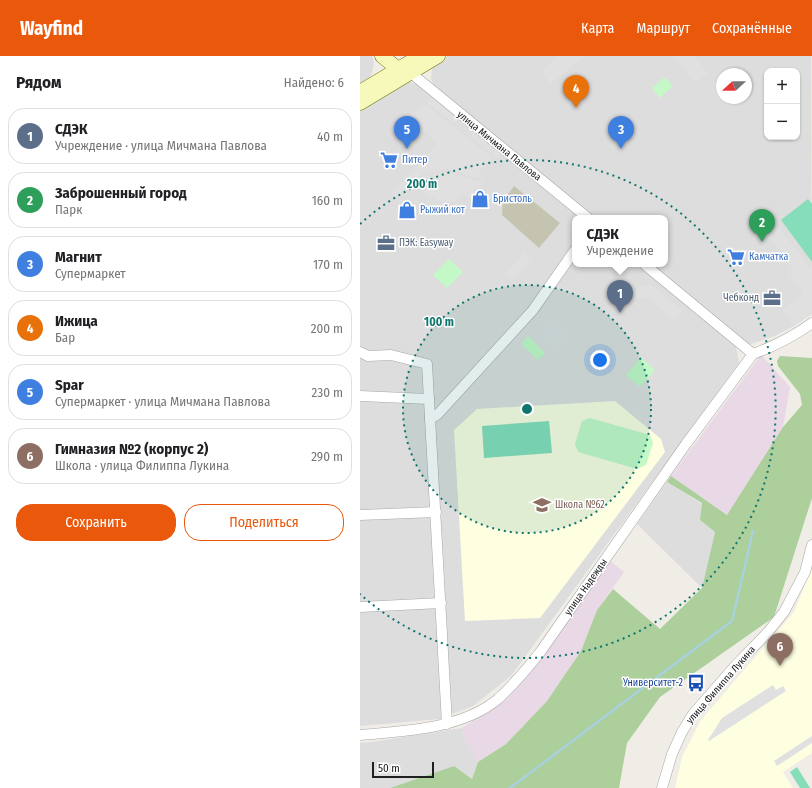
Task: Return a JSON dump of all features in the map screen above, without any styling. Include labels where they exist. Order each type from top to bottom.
[{"type":"main road","name":"улица Мичмана Павлова","points":[[382,56],[403,66]]},
{"type":"main road","points":[[360,92],[421,56]]},
{"type":"main road","points":[[360,103],[403,66],[438,56]]},
{"type":"street","name":"улица Мичмана Павлова","points":[[403,66],[584,215]]},
{"type":"street","points":[[430,418],[437,415],[533,310],[572,254]]},
{"type":"street","points":[[648,267],[754,354],[771,348],[798,333],[812,322]]},
{"type":"street","points":[[360,352],[368,356],[391,355],[428,364],[447,724]]},
{"type":"street","name":"улица Надежды","points":[[360,735],[447,724],[465,718],[481,710],[497,699],[523,674],[541,651],[686,444],[754,354]]},
{"type":"street","points":[[360,396],[429,399]]},
{"type":"street","points":[[360,515],[436,512]]},
{"type":"street","name":"улица Филиппа Лукина","points":[[662,788],[672,754],[682,732],[693,714],[784,612],[805,572],[812,546]]},
{"type":"street","points":[[360,607],[441,603]]},
{"type":"shaded area","points":[[360,56],[372,56],[374,63],[372,73],[368,81],[360,86]]},
{"type":"shaded area","points":[[448,56],[811,56],[812,314],[775,336],[751,344],[745,342],[654,267],[668,267],[668,215],[590,215],[434,86],[431,79],[432,68]]},
{"type":"shaded area","points":[[556,56],[585,56],[550,84],[541,72]]},
{"type":"shaded area","points":[[673,56],[695,56],[708,74],[695,83]]},
{"type":"shaded area","points":[[408,82],[417,84],[433,97],[429,103],[454,123],[459,118],[475,131],[471,137],[502,154],[576,215],[572,215],[572,267],[640,267],[736,346],[739,363],[511,676],[473,706],[439,719],[360,726],[360,108]]},
{"type":"shaded area","points":[[433,97],[459,118],[454,123],[429,103]]},
{"type":"shaded area","points":[[427,105],[492,157],[480,171],[481,179],[446,169],[425,172],[397,197],[390,195],[437,143],[408,114]]},
{"type":"shaded area","points":[[475,131],[502,154],[497,158],[471,137]]},
{"type":"shaded area","points":[[447,172],[484,183],[470,200],[463,194],[455,202],[439,201],[432,195],[430,197],[416,185],[426,176]]},
{"type":"shaded area","points":[[514,186],[560,223],[539,248],[502,215],[503,201]]},
{"type":"shaded area","points":[[776,224],[812,270],[812,314],[792,327],[791,321],[782,310],[803,293],[788,274],[793,270],[764,232]]},
{"type":"shaded area","points":[[524,252],[531,258],[513,280],[506,274]]},
{"type":"shaded area","points":[[651,285],[683,311],[675,321],[648,298],[629,299],[638,287]]},
{"type":"shaded area","points":[[553,322],[569,336],[558,348],[542,335]]},
{"type":"shaded area","points":[[761,355],[790,387],[783,427],[727,515],[671,476]]},
{"type":"shaded area","name":"Школа №62","points":[[615,401],[661,439],[665,452],[540,618],[465,621],[454,430],[477,409]]},
{"type":"shaded area","points":[[667,482],[702,504],[700,520],[715,532],[702,588],[637,524]]},
{"type":"shaded area","points":[[609,560],[624,572],[597,610],[581,651],[547,701],[506,744],[478,762],[465,738],[462,728],[507,699],[547,649]]},
{"type":"shaded area","points":[[812,563],[812,753],[783,772],[793,788],[675,788],[682,757],[701,720],[794,612]]},
{"type":"shaded area","points":[[773,685],[776,690],[783,686],[786,691],[709,741],[708,740],[722,718]]},
{"type":"shaded area","points":[[462,728],[465,738],[478,762],[472,779],[454,766],[390,788],[360,788],[360,743]]},
{"type":"shaded area","points":[[812,736],[812,743],[777,766],[774,761]]},
{"type":"green space","points":[[665,77],[673,86],[660,98],[652,88]]},
{"type":"green space","points":[[808,199],[812,204],[812,262],[781,220]]},
{"type":"green space","points":[[449,259],[463,272],[447,288],[433,275]]},
{"type":"green space","points":[[528,336],[545,353],[538,360],[521,344]]},
{"type":"green space","points":[[780,356],[812,358],[812,498],[774,617],[660,697],[627,743],[619,788],[390,788],[454,766],[472,779],[478,762],[506,744],[547,701],[581,651],[597,610],[613,589],[660,629],[702,588],[715,532],[700,520],[702,503],[667,482],[671,476],[727,515],[783,427],[802,405],[800,394],[778,366],[777,361]]},
{"type":"green space","points":[[641,357],[655,370],[640,387],[626,375]]},
{"type":"green space","points":[[590,418],[650,435],[653,443],[646,465],[637,469],[578,452],[575,444],[582,421]]},
{"type":"green space","points":[[549,421],[552,453],[484,458],[482,426]]},
{"type":"green space","points":[[797,767],[810,788],[800,788],[790,772]]},
{"type":"waterway","points":[[510,788],[732,621],[753,531]]},
{"type":"place","name":"Ижица","points":[[576,108]]},
{"type":"place","name":"Spar","points":[[407,149]]},
{"type":"place","name":"Магнит","points":[[621,149]]},
{"type":"place","name":"Питер","points":[[389,160]]},
{"type":"place","name":"Бристоль","points":[[480,199]]},
{"type":"place","name":"Рыжий кот","points":[[407,210]]},
{"type":"place","name":"Заброшенный город","points":[[762,242]]},
{"type":"place","name":"ПЭК: Easyway","points":[[386,243]]},
{"type":"place","name":"Камчатка","points":[[736,257]]},
{"type":"place","name":"Чебконд","points":[[772,298]]},
{"type":"place","name":"СДЭК","points":[[620,313]]},
{"type":"place","name":"Школа №62","points":[[542,505]]},
{"type":"place","name":"Гимназия №2 (корпус 2)","points":[[780,666]]},
{"type":"place","name":"Университет-2","points":[[696,683]]}]
